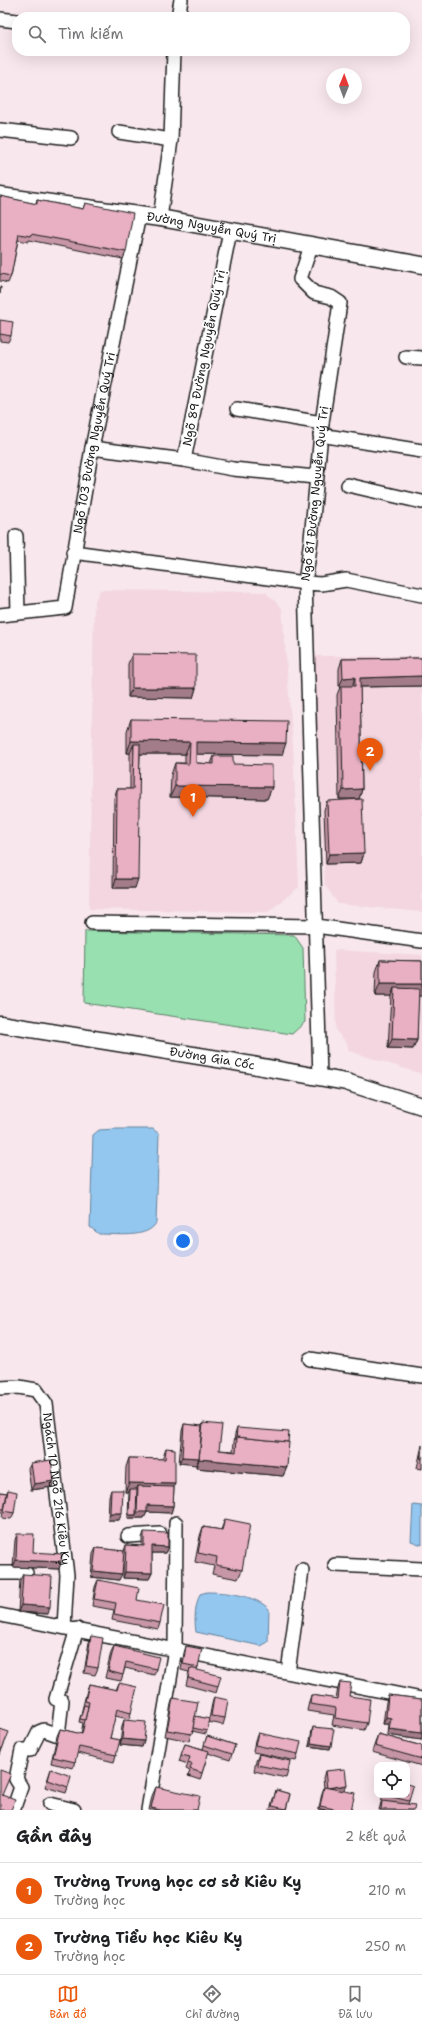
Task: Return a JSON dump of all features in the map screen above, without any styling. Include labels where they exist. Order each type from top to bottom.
[{"type":"street","points":[[179,12],[181,0]]},
{"type":"street","points":[[0,19],[12,20]]},
{"type":"street","points":[[160,218],[171,140],[174,56]]},
{"type":"street","points":[[0,130],[71,138]]},
{"type":"street","points":[[119,132],[171,140]]},
{"type":"street","name":"Đường Nguyễn Quý Trị","points":[[0,196],[160,218],[422,265]]},
{"type":"street","name":"Ngõ 103 Đường Nguyễn Quý Trị","points":[[0,615],[65,608],[92,448],[139,215]]},
{"type":"street","name":"Ngõ 89 Đường Nguyễn Quý Trị","points":[[230,231],[184,460],[233,469],[315,477]]},
{"type":"street","name":"Ngõ 81 Đường Nguyễn Quý Trị","points":[[74,552],[305,583],[311,539],[315,477],[321,429],[340,303],[331,297],[314,293],[300,279],[311,246]]},
{"type":"street","points":[[406,357],[422,358]]},
{"type":"street","points":[[237,409],[422,451]]},
{"type":"street","points":[[92,448],[184,460]]},
{"type":"street","points":[[348,485],[422,502]]},
{"type":"street","points":[[16,536],[18,613]]},
{"type":"street","points":[[320,1077],[305,583],[322,584],[346,580],[422,595]]},
{"type":"street","points":[[92,923],[316,926],[422,941]]},
{"type":"street","name":"Đường Gia Cốc","points":[[0,1024],[346,1082],[422,1106]]},
{"type":"street","points":[[310,1360],[422,1376]]},
{"type":"street","name":"Ngách 10 Ngõ 216 Kiêu Kỵ","points":[[0,1388],[19,1387],[36,1390],[46,1404],[67,1575],[70,1628]]},
{"type":"street","points":[[128,1536],[176,1528],[175,1649],[148,1810]]},
{"type":"street","points":[[335,1565],[422,1569]]},
{"type":"street","points":[[288,1672],[302,1570]]},
{"type":"street","points":[[0,1573],[26,1573]]},
{"type":"street","points":[[0,1614],[422,1699]]},
{"type":"street","points":[[13,1810],[21,1787],[16,1779],[22,1750],[30,1750],[39,1732],[44,1730],[58,1735],[60,1730],[62,1701],[56,1699],[70,1628]]},
{"type":"street","points":[[50,1804],[74,1810]]},
{"type":"shaded area","points":[[100,590],[265,592],[282,608],[293,747],[299,887],[268,912],[89,909],[94,604]]},
{"type":"shaded area","points":[[313,656],[422,656],[422,912],[338,904],[325,885]]},
{"type":"shaded area","points":[[334,950],[422,955],[422,1074],[349,1051],[347,1043],[336,1031]]},
{"type":"green space","points":[[85,931],[294,935],[303,948],[305,1022],[292,1034],[84,1003]]},
{"type":"water","points":[[153,1129],[159,1134],[156,1223],[152,1228],[138,1234],[99,1234],[90,1227],[93,1135],[99,1130]]},
{"type":"water","points":[[413,1505],[422,1506],[422,1545],[411,1541]]},
{"type":"water","points":[[207,1592],[240,1595],[263,1604],[269,1609],[268,1642],[261,1646],[196,1632],[195,1617],[197,1603],[200,1594]]},
{"type":"building","points":[[0,196],[37,204],[37,200],[83,209],[85,203],[133,213],[126,252],[31,234],[30,236],[19,234],[11,276],[0,274]]},
{"type":"building","points":[[0,320],[13,322],[11,336],[0,334]]},
{"type":"building","points":[[132,654],[196,655],[196,688],[132,688]]},
{"type":"building","points":[[422,658],[422,676],[360,678],[362,789],[343,790],[341,686],[355,686],[355,677],[343,678],[342,659]]},
{"type":"building","points":[[131,719],[287,721],[286,743],[196,742],[196,763],[214,764],[214,756],[233,756],[233,764],[272,765],[272,787],[175,786],[175,763],[189,764],[190,742],[131,741]]},
{"type":"building","points":[[134,744],[140,744],[138,879],[116,879],[117,789],[133,789]]},
{"type":"building","points":[[362,799],[364,853],[329,854],[327,801]]},
{"type":"building","points":[[380,960],[422,961],[422,984],[380,984]]},
{"type":"building","points":[[394,988],[419,989],[417,1040],[392,1039]]},
{"type":"building","points":[[203,1423],[222,1425],[219,1450],[236,1452],[237,1437],[289,1442],[287,1467],[199,1459]]},
{"type":"building","points":[[184,1424],[202,1426],[199,1458],[182,1457]]},
{"type":"building","points":[[237,1428],[289,1432],[288,1442],[237,1437],[236,1440]]},
{"type":"building","points":[[166,1448],[175,1449],[175,1484],[129,1483],[129,1458],[165,1459]]},
{"type":"building","points":[[51,1460],[54,1481],[34,1484],[31,1463]]},
{"type":"building","points":[[138,1486],[174,1487],[173,1506],[147,1505],[147,1512],[137,1512]]},
{"type":"building","points":[[130,1489],[137,1489],[136,1515],[129,1515]]},
{"type":"building","points":[[8,1490],[17,1492],[14,1513],[4,1511]]},
{"type":"building","points":[[111,1490],[123,1490],[122,1513],[110,1513]]},
{"type":"building","points":[[0,1492],[7,1493],[4,1509],[0,1509]]},
{"type":"building","points":[[225,1519],[250,1524],[242,1570],[216,1565],[217,1557],[198,1553],[203,1527],[222,1530]]},
{"type":"building","points":[[144,1532],[168,1533],[168,1547],[152,1546],[152,1573],[125,1572],[126,1545],[144,1546]]},
{"type":"building","points":[[17,1534],[34,1534],[33,1552],[62,1554],[61,1562],[16,1560]]},
{"type":"building","points":[[96,1548],[124,1551],[122,1574],[93,1571]]},
{"type":"building","points":[[23,1574],[52,1576],[50,1607],[21,1605]]},
{"type":"building","points":[[98,1580],[139,1588],[137,1600],[164,1605],[160,1623],[114,1614],[116,1603],[94,1599]]},
{"type":"building","points":[[91,1636],[103,1638],[98,1668],[86,1666]]},
{"type":"building","points":[[114,1646],[159,1657],[156,1669],[126,1662],[123,1675],[108,1671]]},
{"type":"building","points":[[186,1646],[202,1649],[198,1667],[183,1664]]},
{"type":"building","points":[[190,1668],[221,1676],[218,1686],[188,1678]]},
{"type":"building","points":[[340,1682],[351,1683],[349,1696],[370,1699],[367,1723],[335,1718],[336,1708],[310,1704],[311,1695],[338,1699]]},
{"type":"building","points":[[119,1683],[137,1687],[131,1713],[117,1709],[110,1738],[120,1740],[116,1755],[79,1747],[75,1762],[53,1757],[60,1729],[82,1734],[89,1702],[85,1701],[89,1684],[117,1690]]},
{"type":"building","points":[[388,1695],[422,1699],[422,1733],[389,1729],[391,1718],[386,1717]]},
{"type":"building","points":[[214,1697],[228,1700],[225,1718],[211,1716]]},
{"type":"building","points":[[173,1698],[198,1702],[192,1734],[167,1730]]},
{"type":"building","points":[[84,1705],[88,1706],[85,1720],[80,1719]]},
{"type":"building","points":[[195,1716],[210,1719],[207,1731],[193,1728]]},
{"type":"building","points":[[124,1720],[146,1722],[144,1741],[122,1739]]},
{"type":"building","points":[[313,1727],[334,1729],[331,1746],[311,1743]]},
{"type":"building","points":[[0,1729],[9,1732],[2,1749],[0,1748]]},
{"type":"building","points":[[258,1733],[301,1742],[298,1754],[255,1745]]},
{"type":"building","points":[[378,1734],[422,1746],[422,1759],[375,1746]]},
{"type":"building","points":[[207,1736],[235,1745],[232,1754],[204,1745]]},
{"type":"building","points":[[185,1744],[209,1751],[202,1773],[190,1769],[192,1764],[188,1763],[190,1757],[181,1755]]},
{"type":"building","points":[[259,1754],[290,1761],[288,1771],[257,1765]]},
{"type":"building","points":[[51,1769],[71,1776],[68,1787],[48,1780]]},
{"type":"building","points":[[345,1769],[347,1785],[327,1788],[325,1771]]},
{"type":"building","points":[[0,1770],[11,1774],[2,1795],[15,1800],[11,1810],[0,1810]]},
{"type":"building","points":[[410,1785],[413,1786],[410,1797]]},
{"type":"building","points":[[156,1787],[200,1796],[197,1810],[161,1810],[151,1808]]},
{"type":"building","points":[[324,1787],[355,1793],[351,1810],[339,1810],[320,1806]]},
{"type":"building","points":[[276,1790],[290,1794],[286,1809],[272,1806]]},
{"type":"building","points":[[396,1798],[410,1798],[409,1801]]},
{"type":"building","points":[[382,1801],[415,1805],[414,1810],[381,1810]]},
{"type":"place","name":"Trường Tiểu học Kiêu Kỵ","points":[[370,771]]},
{"type":"place","name":"Trường Trung học cơ sở Kiêu Kỵ","points":[[193,817]]}]
